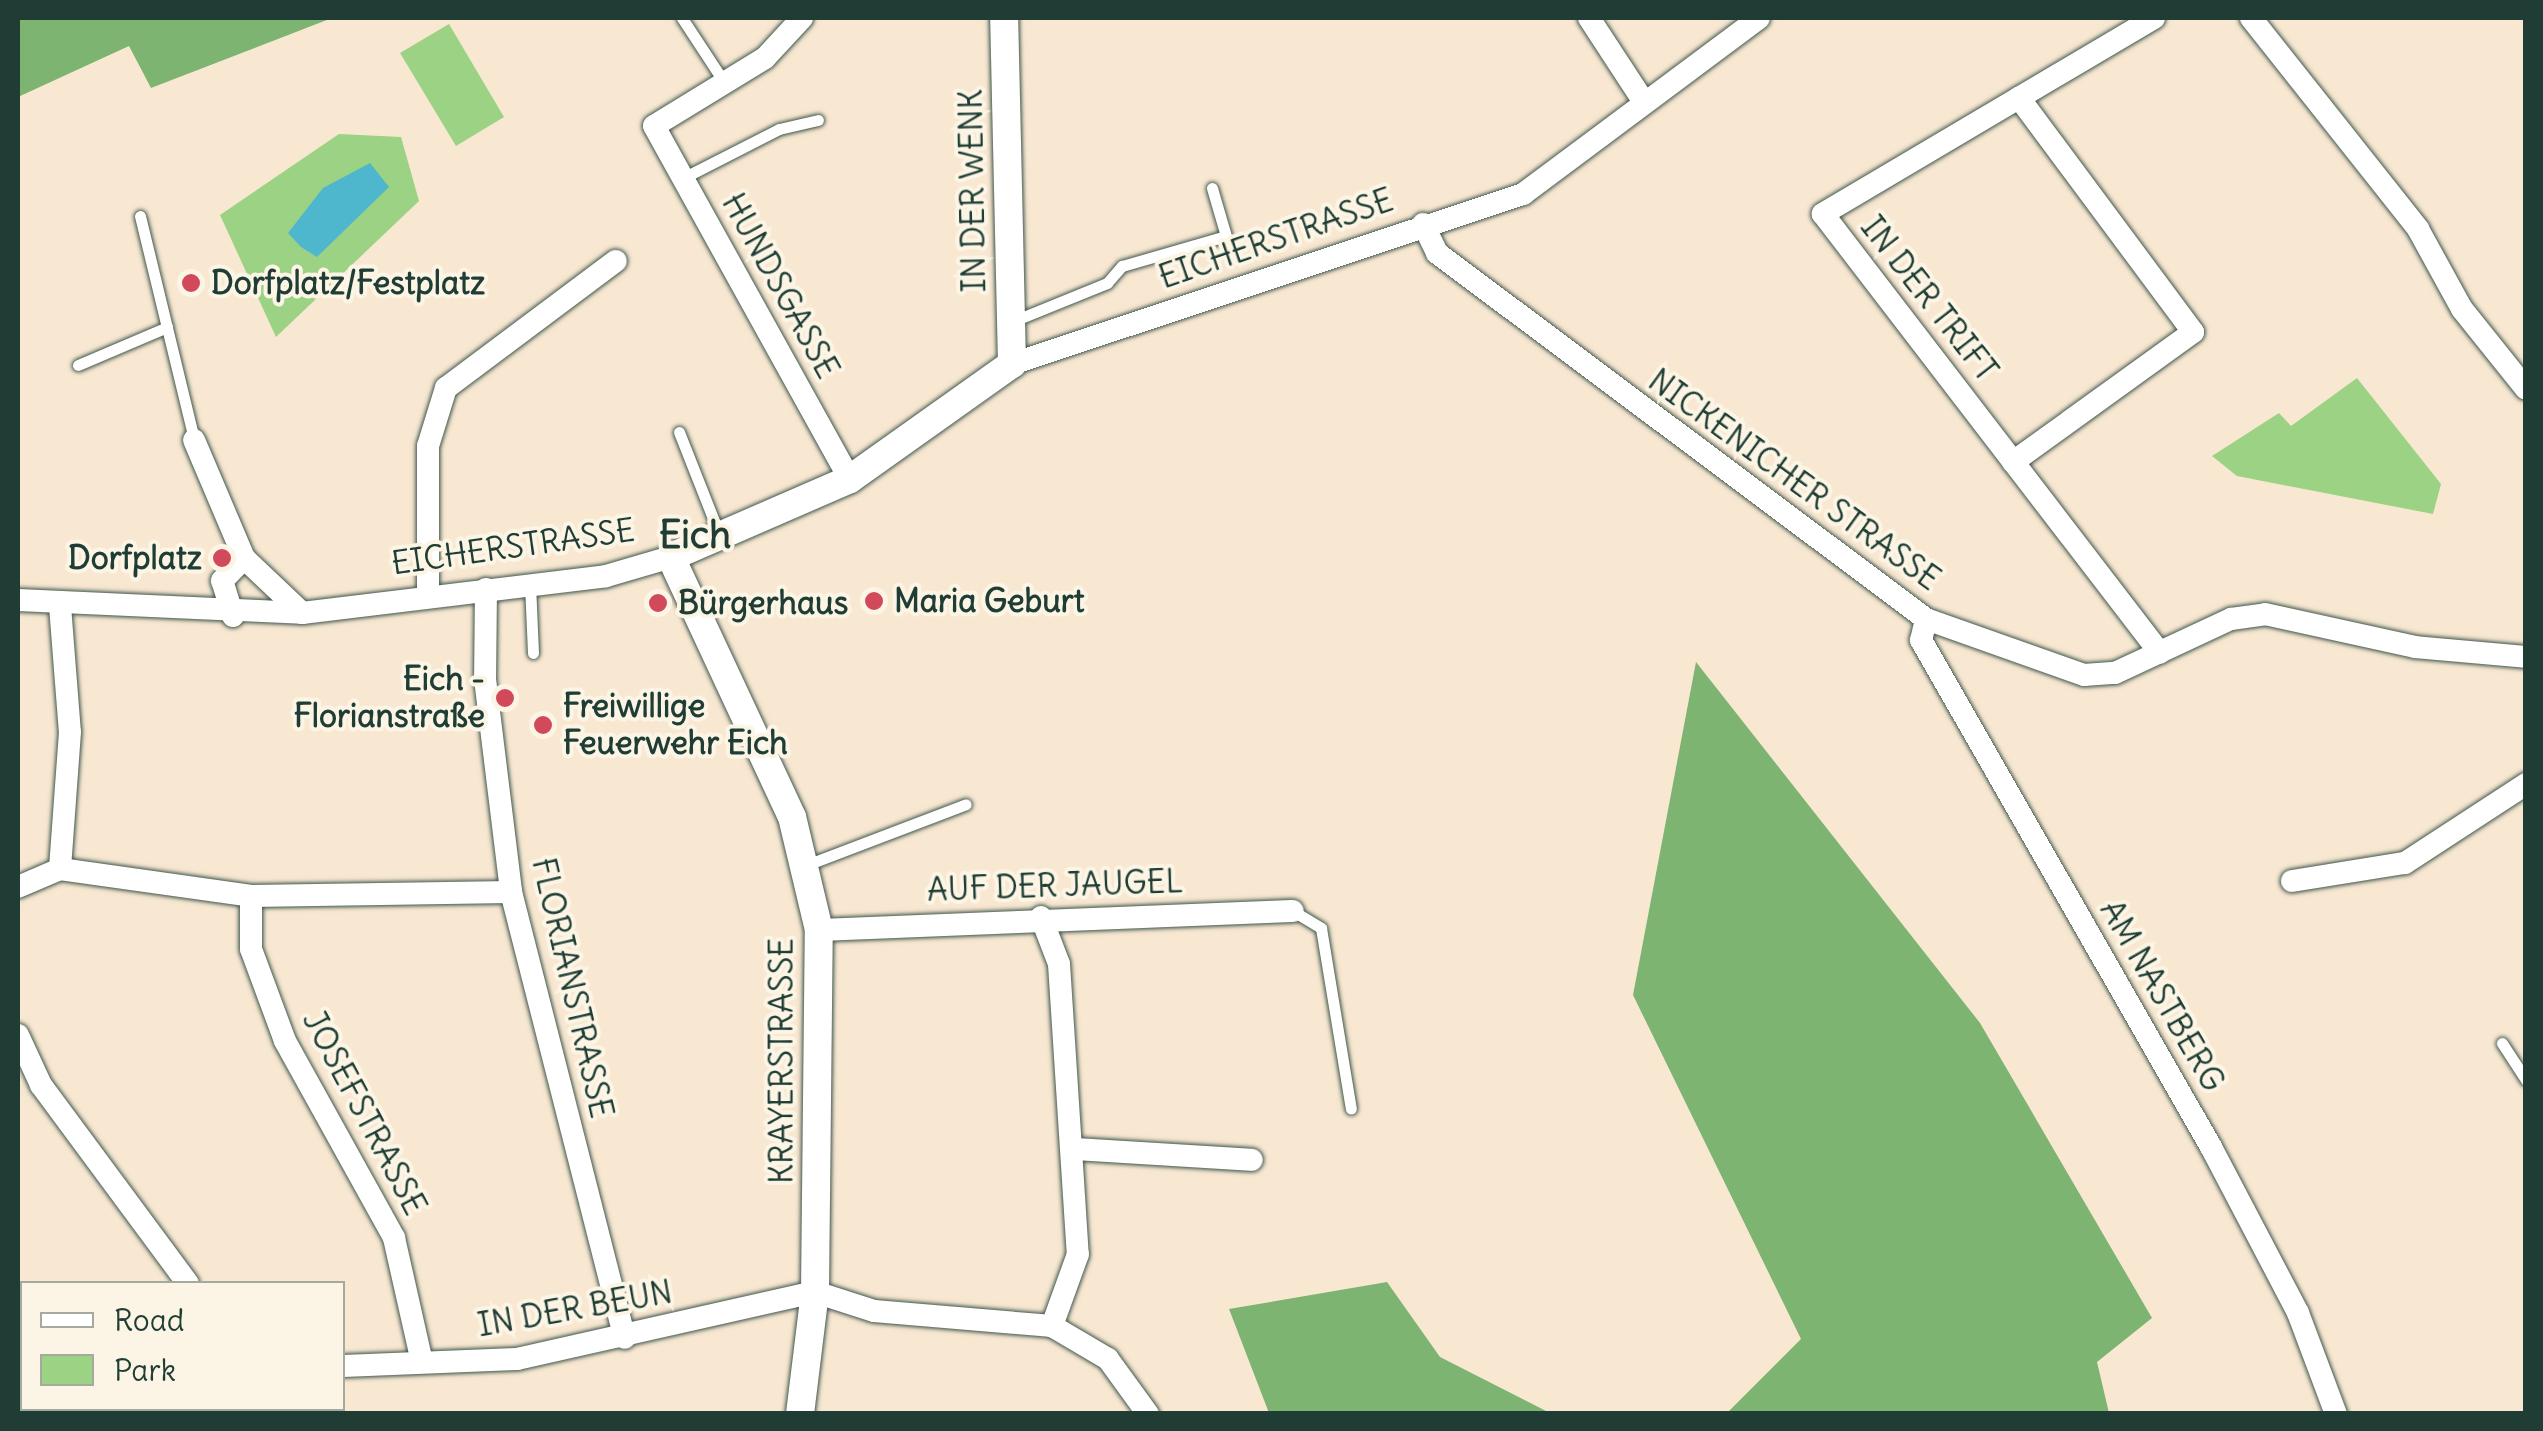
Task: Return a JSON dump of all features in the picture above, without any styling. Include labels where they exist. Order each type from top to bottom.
[{"type":"street","points":[[724,82],[802,18]]},
{"type":"street","name":"IN DER WENK","points":[[1004,18],[1012,364]]},
{"type":"street","points":[[1589,18],[1642,99]]},
{"type":"street","name":"EICHERSTRASSE","points":[[18,600],[233,616],[302,613],[530,584],[672,558],[850,478],[1012,364],[1523,194],[1642,99],[1759,18]]},
{"type":"street","name":"IN DER TRIFT","points":[[2154,18],[1823,214],[2160,653]]},
{"type":"street","points":[[2256,19],[2418,229],[2462,308],[2526,389]]},
{"type":"street","name":"HUNDSGASSE","points":[[724,82],[654,126],[850,478]]},
{"type":"street","points":[[2013,462],[2193,332],[2019,98]]},
{"type":"street","name":"NICKENICHER STRASSE","points":[[1424,224],[1437,253],[1926,619],[2084,675],[2115,673],[2230,619],[2265,614],[2415,647],[2526,657]]},
{"type":"street","points":[[428,596],[428,446],[446,388],[616,262]]},
{"type":"street","points":[[194,440],[244,558],[302,613]]},
{"type":"street","points":[[233,616],[222,580],[244,558]]},
{"type":"street","name":"KRAYERSTRASSE","points":[[672,558],[792,816],[819,930],[815,1292],[800,1414]]},
{"type":"street","name":"FLORIANSTRASSE","points":[[486,588],[486,679],[511,892],[625,1338]]},
{"type":"street","points":[[60,606],[70,732],[60,868]]},
{"type":"street","name":"AM NASTBERG","points":[[1926,619],[1921,640],[2210,1146],[2298,1313],[2336,1414]]},
{"type":"street","points":[[2292,881],[2405,862],[2526,784]]},
{"type":"street","points":[[18,887],[60,868],[251,896],[511,892]]},
{"type":"street","name":"JOSEFSTRASSE","points":[[251,896],[251,949],[285,1041],[394,1238],[422,1362]]},
{"type":"street","name":"AUF DER JAUGEL","points":[[819,930],[1041,917],[1293,911]]},
{"type":"street","points":[[1041,917],[1059,964],[1078,1254],[1052,1326]]},
{"type":"street","points":[[18,1035],[41,1085],[186,1281]]},
{"type":"street","points":[[1074,1149],[1252,1160]]},
{"type":"street","points":[[815,1292],[874,1311],[1052,1326],[1108,1359],[1148,1414]]},
{"type":"street","name":"IN DER BEUN","points":[[345,1366],[517,1359],[625,1338],[815,1292]]},
{"type":"lane","points":[[682,18],[724,82]]},
{"type":"lane","points":[[683,178],[779,129],[818,120]]},
{"type":"lane","points":[[1011,322],[1107,283],[1122,266],[1226,236],[1212,188]]},
{"type":"lane","points":[[140,216],[194,440]]},
{"type":"lane","points":[[78,365],[167,327]]},
{"type":"lane","points":[[679,432],[720,536]]},
{"type":"lane","points":[[530,584],[533,653]]},
{"type":"lane","points":[[804,866],[966,804]]},
{"type":"lane","points":[[1293,911],[1321,928],[1351,1108]]},
{"type":"lane","points":[[2502,1043],[2526,1080]]},
{"type":"green space","points":[[18,18],[332,18],[151,88],[129,46],[18,97]]},
{"type":"green space","points":[[449,24],[504,117],[456,146],[400,53]]},
{"type":"green space","points":[[339,134],[401,137],[419,201],[276,337],[220,215]]},
{"type":"green space","points":[[2357,378],[2441,484],[2433,514],[2237,476],[2212,456],[2279,413],[2291,426]]},
{"type":"green space","points":[[1696,662],[1980,1023],[2152,1318],[2097,1362],[2109,1413],[1727,1413],[1801,1339],[1633,995]]},
{"type":"green space","points":[[1387,1282],[1440,1357],[1550,1413],[1269,1413],[1229,1309]]},
{"type":"water","points":[[370,163],[389,187],[317,257],[301,247],[288,233],[323,188]]},
{"type":"place","name":"Dorfplatz/Festplatz","points":[[191,283]]},
{"type":"place","name":"Dorfplatz","points":[[222,558]]},
{"type":"place","name":"Maria Geburt","points":[[874,601]]},
{"type":"place","name":"Bürgerhaus","points":[[658,603]]},
{"type":"place","name":"Eich - Florianstraße","points":[[505,698]]},
{"type":"place","name":"Freiwillige Feuerwehr Eich","points":[[543,725]]},
{"type":"district","name":"Eich","points":[[695,535]]}]
